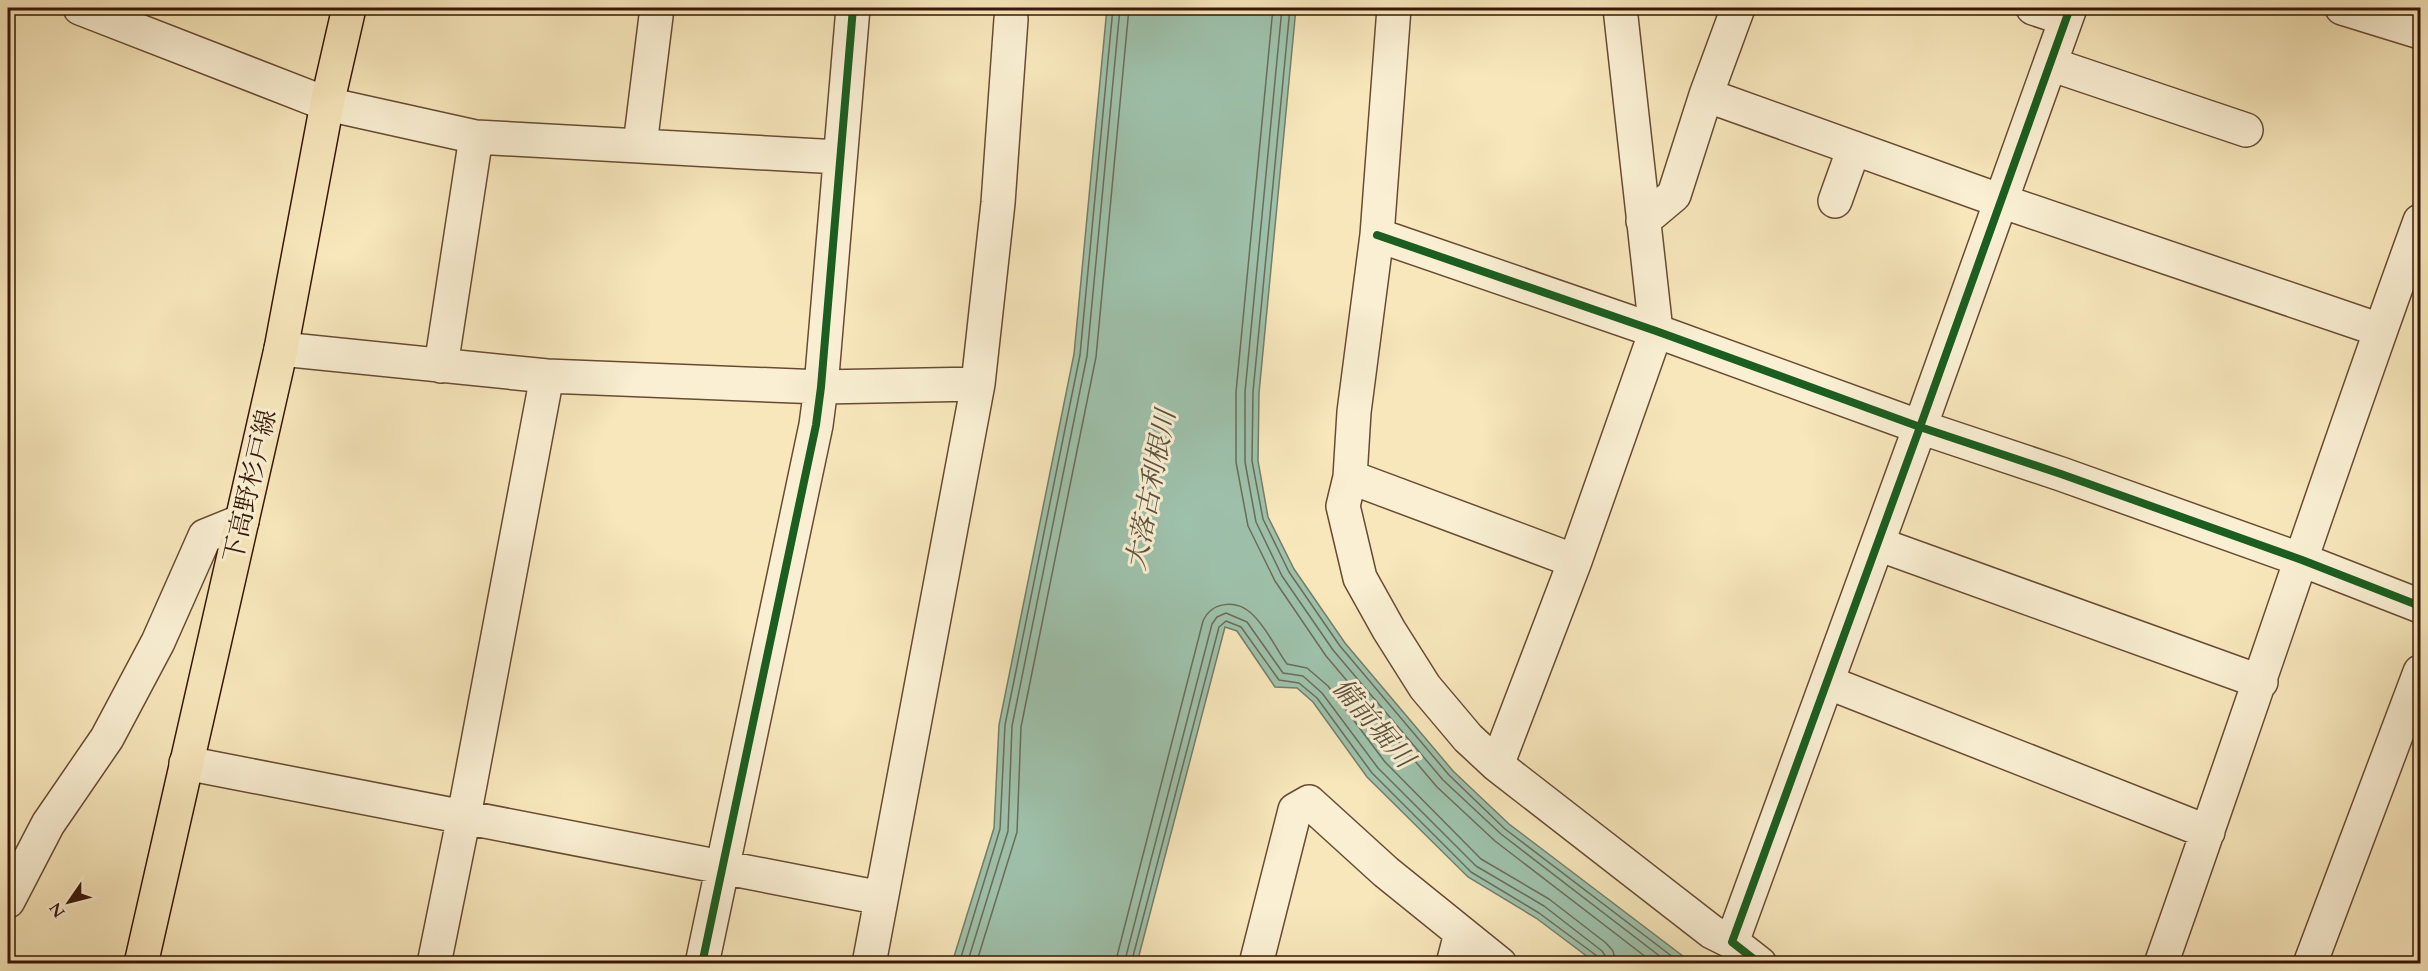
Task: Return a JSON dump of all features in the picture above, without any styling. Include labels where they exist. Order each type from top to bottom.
[{"type":"main road","name":"下高野杉戸線","points":[[141,963],[281,349],[327,105],[349,8]]},
{"type":"street","points":[[80,8],[327,105],[476,137],[839,157]]},
{"type":"street","points":[[640,145],[657,8]]},
{"type":"street","points":[[702,963],[813,436],[821,387],[853,8]]},
{"type":"street","points":[[1394,8],[1377,235],[1354,412],[1350,477],[1343,506],[1360,578],[1425,687],[1468,738],[1497,765],[1712,932],[1732,942],[1760,963]]},
{"type":"street","points":[[1497,765],[1575,561],[1656,331],[1620,8]]},
{"type":"street","points":[[1643,221],[1674,195],[1706,95],[1738,8]]},
{"type":"street","points":[[1732,942],[1920,428],[2068,13],[2033,8]]},
{"type":"street","points":[[2342,8],[2421,32]]},
{"type":"street","points":[[869,963],[978,384],[998,203],[1011,19]]},
{"type":"street","points":[[2050,64],[2246,130]]},
{"type":"street","points":[[1706,95],[2001,201],[2380,330]]},
{"type":"street","points":[[441,366],[476,137]]},
{"type":"street","points":[[1835,201],[1854,148]]},
{"type":"street","points":[[2161,963],[2261,682],[2380,330],[2421,221]]},
{"type":"street","points":[[1377,235],[1656,331],[1920,428],[2061,474],[2302,560],[2421,606]]},
{"type":"street","points":[[281,349],[547,376],[821,387],[978,384]]},
{"type":"street","points":[[434,963],[547,376]]},
{"type":"street","points":[[1350,477],[1575,561]]},
{"type":"street","points":[[8,901],[48,824],[107,738],[158,642],[205,536],[242,521]]},
{"type":"street","points":[[1878,544],[2261,682]]},
{"type":"street","points":[[2310,963],[2421,672]]},
{"type":"street","points":[[1827,682],[2208,832]]},
{"type":"street","points":[[186,763],[881,898]]},
{"type":"street","points":[[1256,963],[1295,810],[1309,802],[1386,872],[1457,948],[1500,963]]},
{"type":"water","points":[[1107,8],[1296,8],[1259,393],[1258,461],[1268,517],[1294,569],[1345,643],[1453,771],[1509,824],[1692,963],[1596,963],[1536,918],[1468,877],[1367,777],[1313,702],[1297,688],[1275,687],[1237,631],[1225,627],[1137,963],[952,963],[994,828],[999,725],[1074,354]]},
{"type":"cycle path","points":[[702,964],[816,425],[853,8]]},
{"type":"cycle path","points":[[1760,964],[1732,942],[2070,8]]},
{"type":"cycle path","points":[[1377,235],[1656,331],[1920,427],[2061,474],[2302,560],[2420,606]]},
{"type":"water label","name":"大落古利根川","points":[[1151,490]]},
{"type":"water label","name":"備前堀川","points":[[1373,723]]}]
